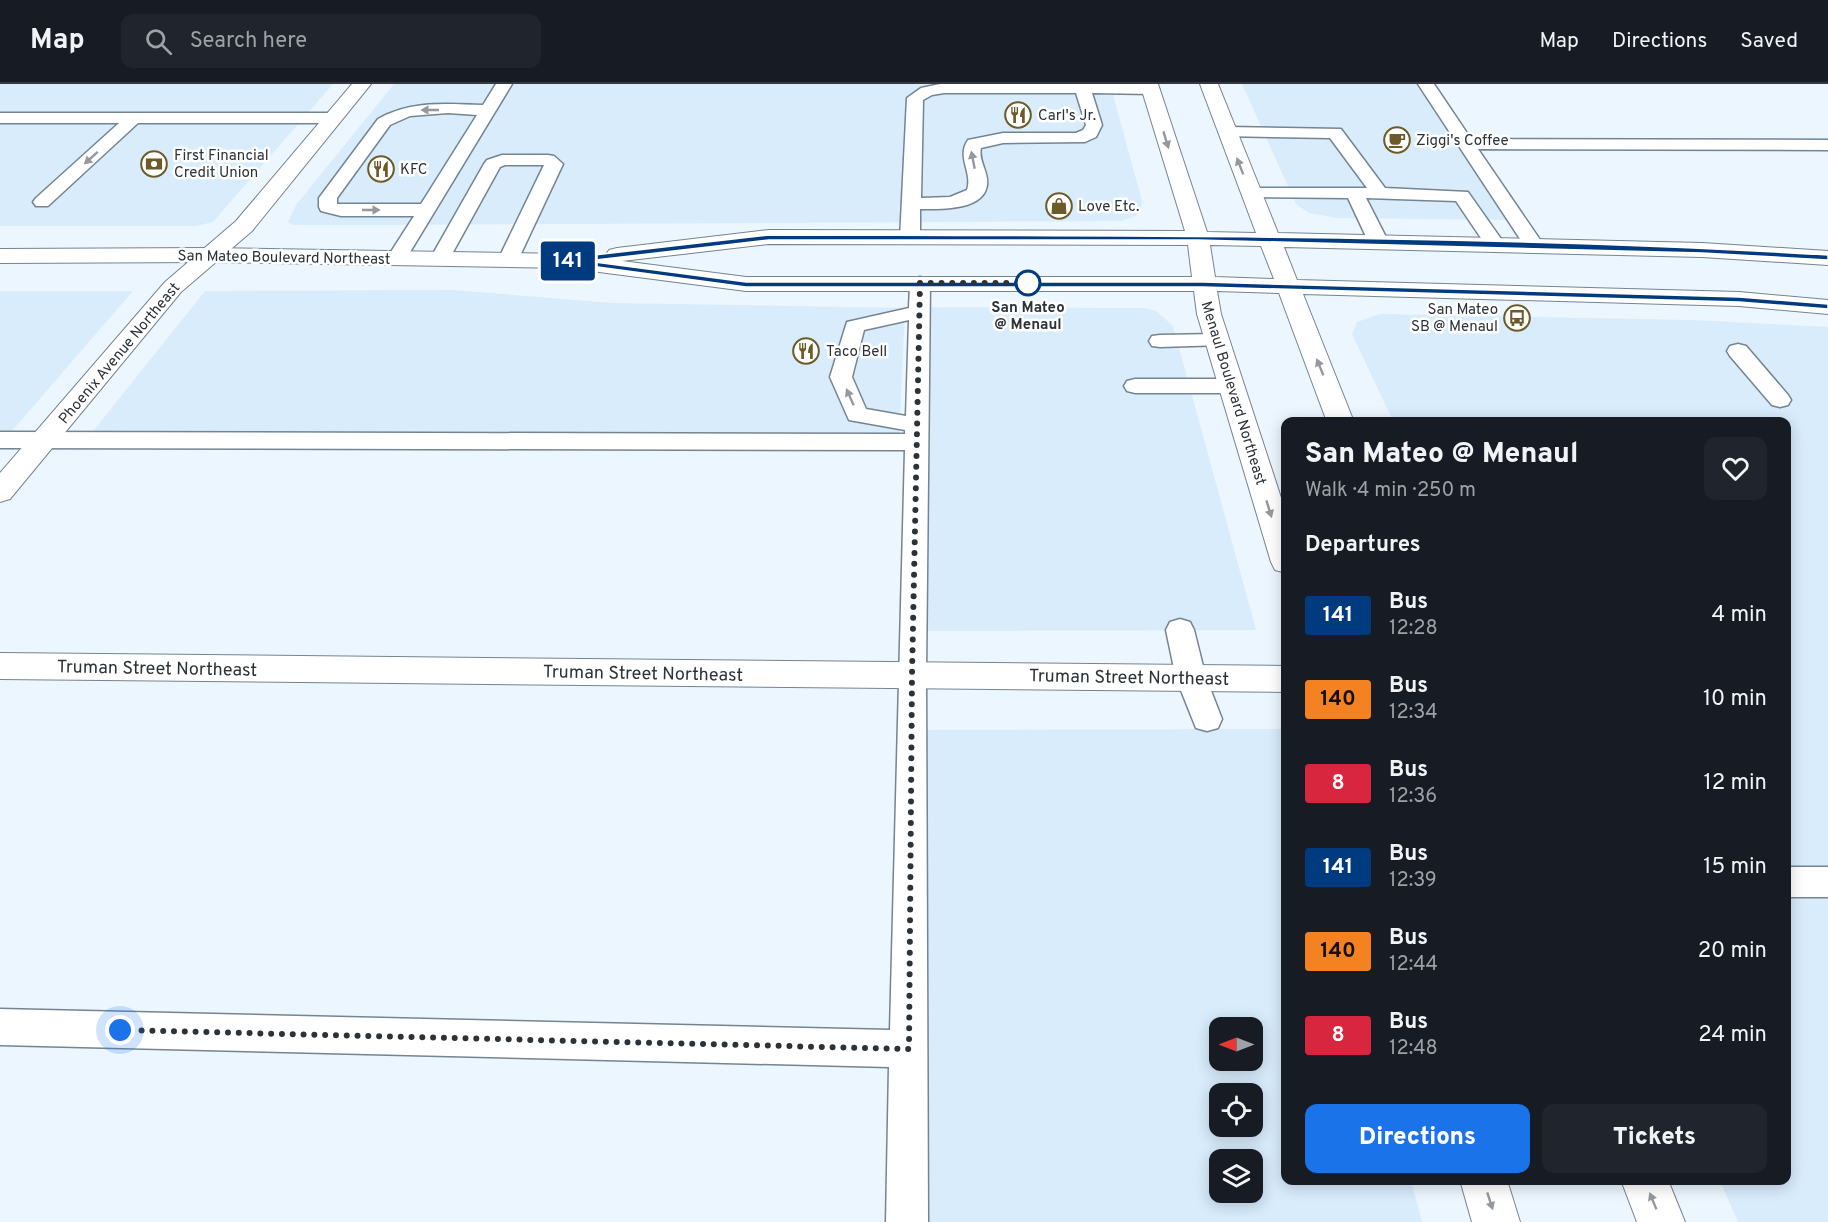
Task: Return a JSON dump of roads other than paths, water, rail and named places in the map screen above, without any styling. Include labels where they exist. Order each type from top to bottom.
[{"type":"main road","name":"Phoenix Avenue Northeast","points":[[0,492],[173,286],[244,226],[362,84]]},
{"type":"main road","name":"Menaul Boulevard Northeast","points":[[1150,86],[1198,238],[1203,284],[1216,340],[1281,546]]},
{"type":"main road","points":[[1208,89],[1339,417]]},
{"type":"main road","name":"San Mateo Boulevard Northeast","points":[[568,261],[769,237],[1198,238],[1702,250],[1828,258]]},
{"type":"main road","name":"San Mateo Boulevard Northeast","points":[[0,256],[210,255],[568,261],[746,284],[920,297],[1203,284],[1288,289],[1739,300],[1828,307]]},
{"type":"main road","name":"Truman Street Northeast","points":[[0,666],[1281,679]]},
{"type":"main road","points":[[1485,1185],[1497,1222]]},
{"type":"main road","points":[[1646,1185],[1661,1222]]},
{"type":"lane","points":[[397,258],[504,84]]},
{"type":"lane","points":[[1426,84],[1535,247]]},
{"type":"lane","points":[[910,239],[915,98],[927,91],[944,86],[1083,89],[1150,86]]},
{"type":"lane","points":[[911,203],[946,202],[970,198],[974,195],[978,187],[971,155],[971,148],[974,144],[1003,138],[1079,138],[1090,134],[1094,125],[1083,89]]},
{"type":"lane","points":[[427,210],[341,210],[328,207],[328,198],[384,122],[395,114],[412,111],[488,110]]},
{"type":"lane","points":[[0,118],[334,118]]},
{"type":"lane","points":[[42,202],[134,118]]},
{"type":"lane","points":[[1227,132],[1335,133],[1380,193]]},
{"type":"lane","points":[[1466,144],[1828,145]]},
{"type":"lane","points":[[440,259],[493,164],[502,160],[548,160],[554,164],[508,260]]},
{"type":"lane","points":[[1251,193],[1380,193],[1462,196],[1496,246]]},
{"type":"lane","points":[[1354,193],[1379,243]]},
{"type":"lane","points":[[907,1222],[912,675],[920,297],[854,326],[841,377],[857,415],[917,434]]},
{"type":"lane","points":[[1160,340],[1216,340]]},
{"type":"lane","points":[[1737,351],[1780,400]]},
{"type":"lane","points":[[1135,386],[1231,386]]},
{"type":"lane","points":[[0,440],[917,434]]},
{"type":"lane","points":[[1180,630],[1191,678],[1207,719]]},
{"type":"lane","points":[[1791,882],[1828,882]]},
{"type":"lane","points":[[0,1027],[909,1049]]},
{"type":"place","name":"Carl's Jr.","points":[[1018,115]]},
{"type":"place","name":"Ziggi's Coffee","points":[[1397,140]]},
{"type":"place","name":"First Financial Credit Union","points":[[154,164]]},
{"type":"place","name":"KFC","points":[[381,169]]},
{"type":"place","name":"Love Etc.","points":[[1059,206]]},
{"type":"place","name":"San Mateo @ Menaul","points":[[1028,283]]},
{"type":"place","name":"San Mateo SB @ Menaul","points":[[1517,318]]},
{"type":"place","name":"Taco Bell","points":[[806,351]]}]
